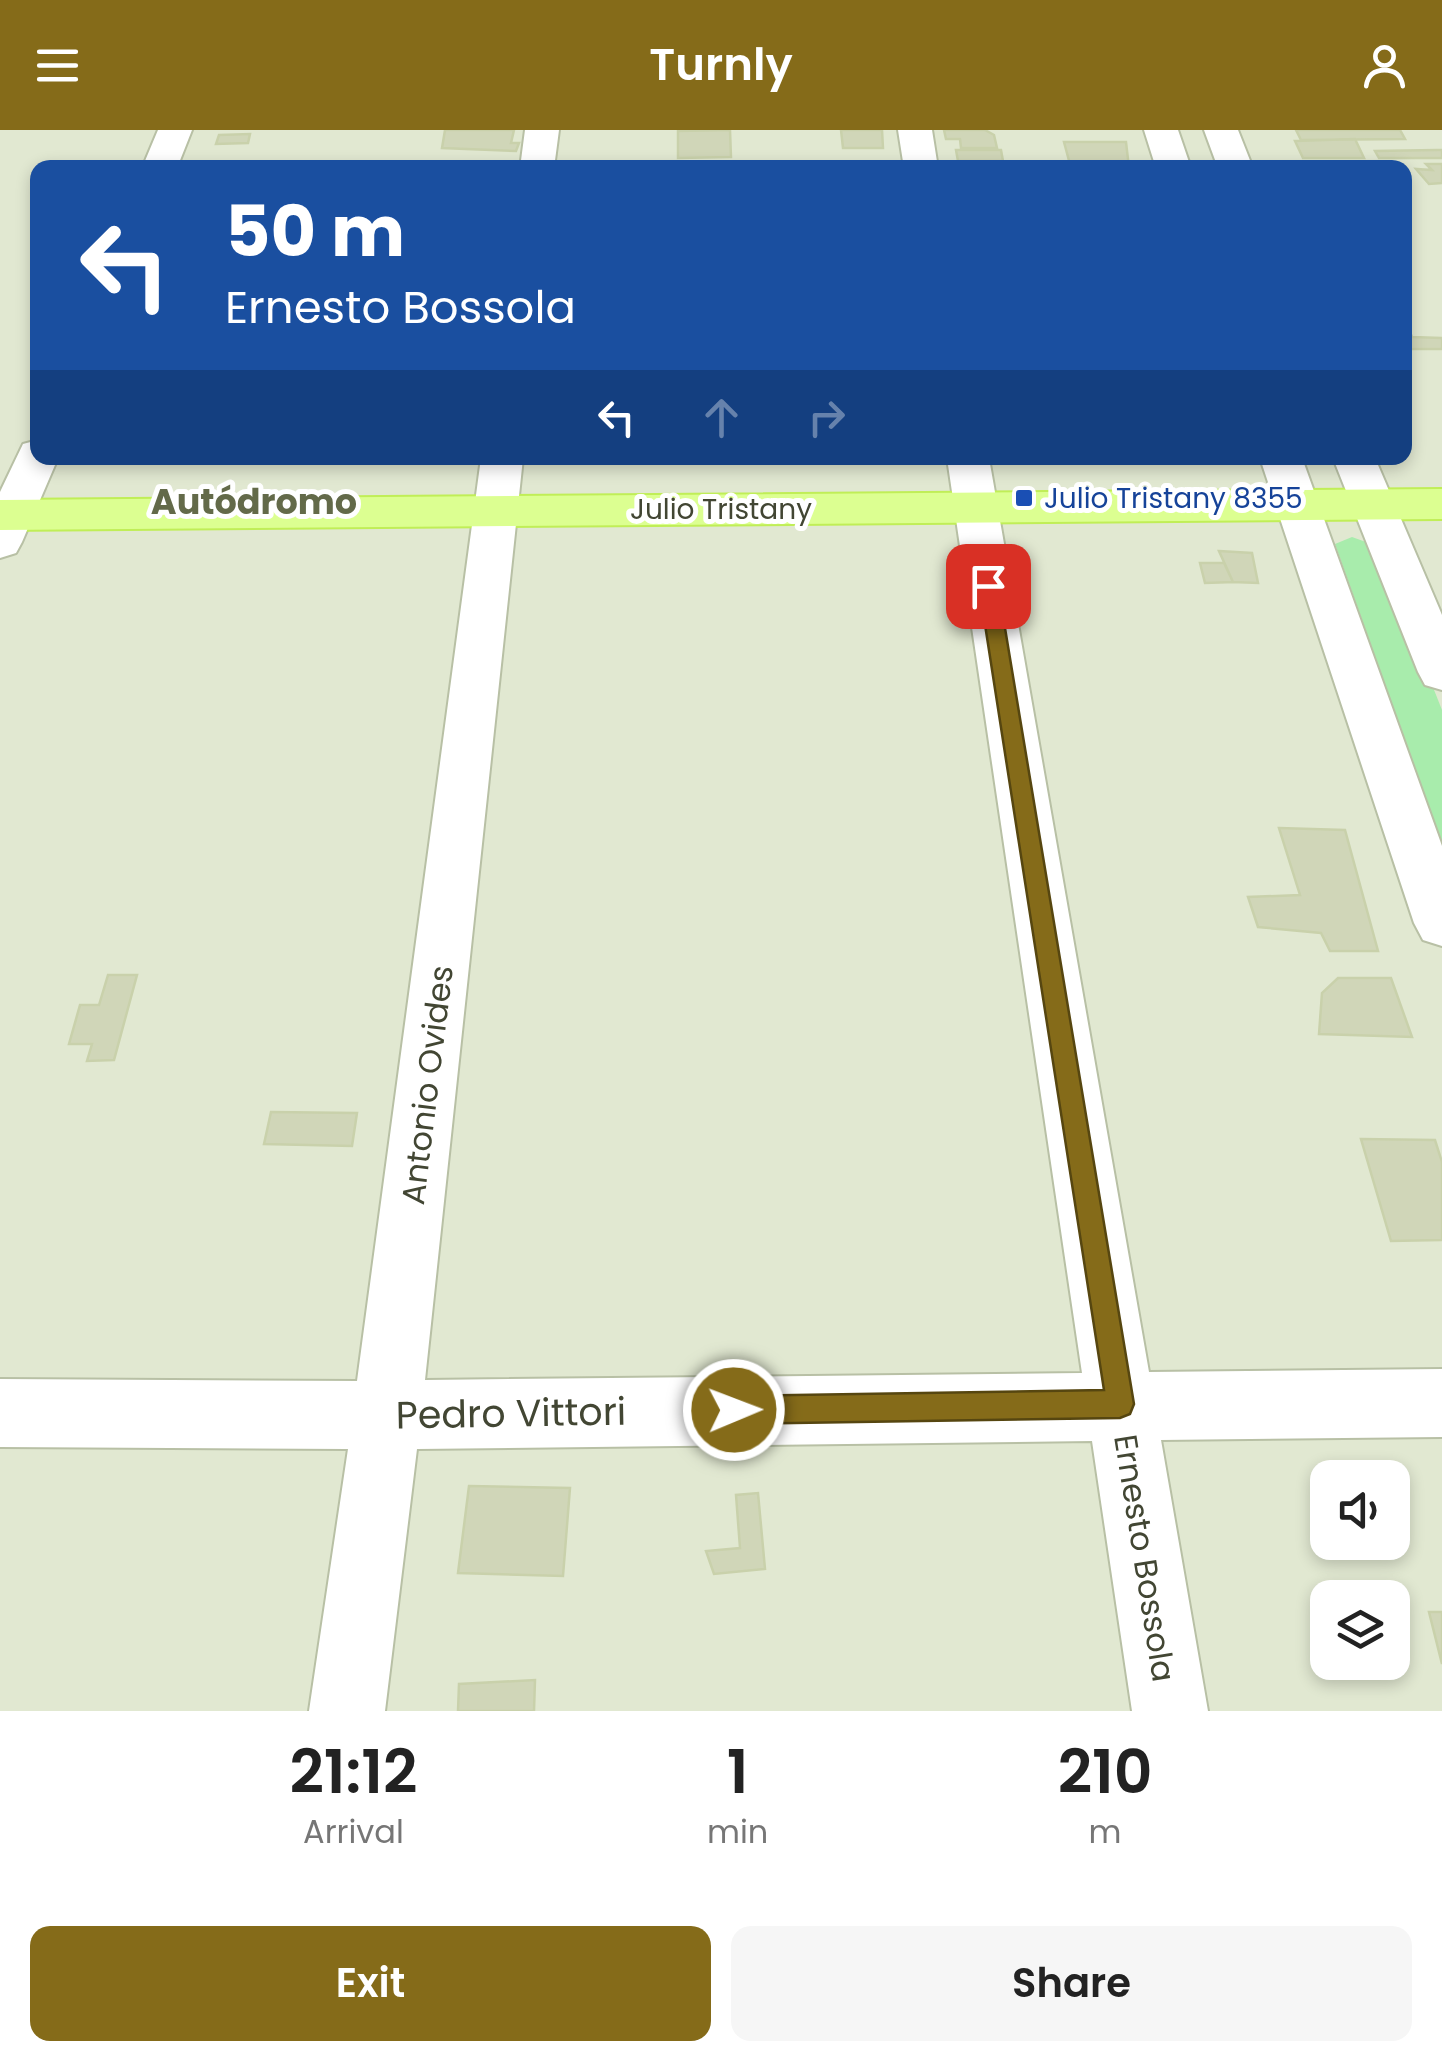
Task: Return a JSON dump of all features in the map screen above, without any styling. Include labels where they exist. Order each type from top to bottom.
[{"type":"main road","name":"Julio Tristany","points":[[4,524],[499,484],[972,482],[1298,505],[1442,504]]},
{"type":"street","points":[[162,160],[174,130]]},
{"type":"street","points":[[538,160],[542,130]]},
{"type":"street","points":[[915,130],[920,160]]},
{"type":"street","points":[[1160,130],[1171,160]]},
{"type":"street","points":[[1221,130],[1233,160]]},
{"type":"street","points":[[4,524],[33,465]]},
{"type":"street","points":[[1284,465],[1442,923]]},
{"type":"street","points":[[1357,465],[1442,672]]},
{"type":"street","name":"Ernesto Bossola","points":[[972,482],[1170,1711]]},
{"type":"street","name":"Antonio Ovides","points":[[347,1711],[387,1415],[499,484]]},
{"type":"street","name":"Pedro Vittori","points":[[0,1413],[387,1415],[1442,1403]]},
{"type":"shaded area","points":[[0,130],[1442,130],[1442,1711],[0,1711]]},
{"type":"green space","points":[[1352,537],[1377,546],[1442,710],[1442,845],[1335,544]]},
{"type":"building","points":[[445,130],[514,130],[511,143],[519,143],[516,151],[442,148]]},
{"type":"building","points":[[730,130],[731,157],[678,158],[678,131]]},
{"type":"building","points":[[841,130],[882,130],[883,148],[843,148]]},
{"type":"building","points":[[944,130],[985,130],[994,135],[997,148],[961,148],[960,139],[946,139]]},
{"type":"building","points":[[1296,130],[1400,130],[1405,139],[1301,140]]},
{"type":"building","points":[[250,134],[248,143],[216,144],[219,135]]},
{"type":"building","points":[[1355,139],[1364,158],[1303,158],[1295,141]]},
{"type":"building","points":[[1064,142],[1126,142],[1128,160],[1069,160]]},
{"type":"building","points":[[956,150],[1001,150],[1003,160],[958,160]]},
{"type":"building","points":[[1442,150],[1442,158],[1379,158],[1375,151]]},
{"type":"building","points":[[1426,164],[1442,164],[1442,183],[1429,184],[1416,169],[1432,170]]},
{"type":"building","points":[[1412,337],[1442,338],[1442,349],[1412,349]]},
{"type":"building","points":[[1219,551],[1252,553],[1258,583],[1233,582]]},
{"type":"building","points":[[1200,563],[1224,563],[1233,582],[1205,583]]},
{"type":"building","points":[[1279,828],[1345,830],[1378,951],[1330,951],[1321,933],[1258,927],[1248,897],[1300,895]]},
{"type":"building","points":[[108,975],[137,975],[114,1060],[87,1061],[92,1044],[69,1044],[80,1005],[99,1005]]},
{"type":"building","points":[[1338,978],[1391,978],[1412,1037],[1319,1034],[1322,993]]},
{"type":"building","points":[[271,1112],[357,1113],[352,1146],[264,1144]]},
{"type":"building","points":[[1361,1139],[1435,1140],[1442,1162],[1442,1240],[1391,1241]]},
{"type":"building","points":[[469,1486],[570,1488],[563,1576],[458,1573]]},
{"type":"building","points":[[758,1493],[765,1569],[714,1574],[706,1551],[740,1548],[736,1495]]},
{"type":"building","points":[[1429,1612],[1442,1612],[1442,1664]]},
{"type":"building","points":[[535,1680],[534,1711],[458,1711],[459,1684]]},
{"type":"place","name":"Julio Tristany 8355","points":[[1024,498]]},
{"type":"district","name":"Autódromo","points":[[254,501]]},
{"type":"route","points":[[734,1410],[1120,1404],[988,586]]}]
